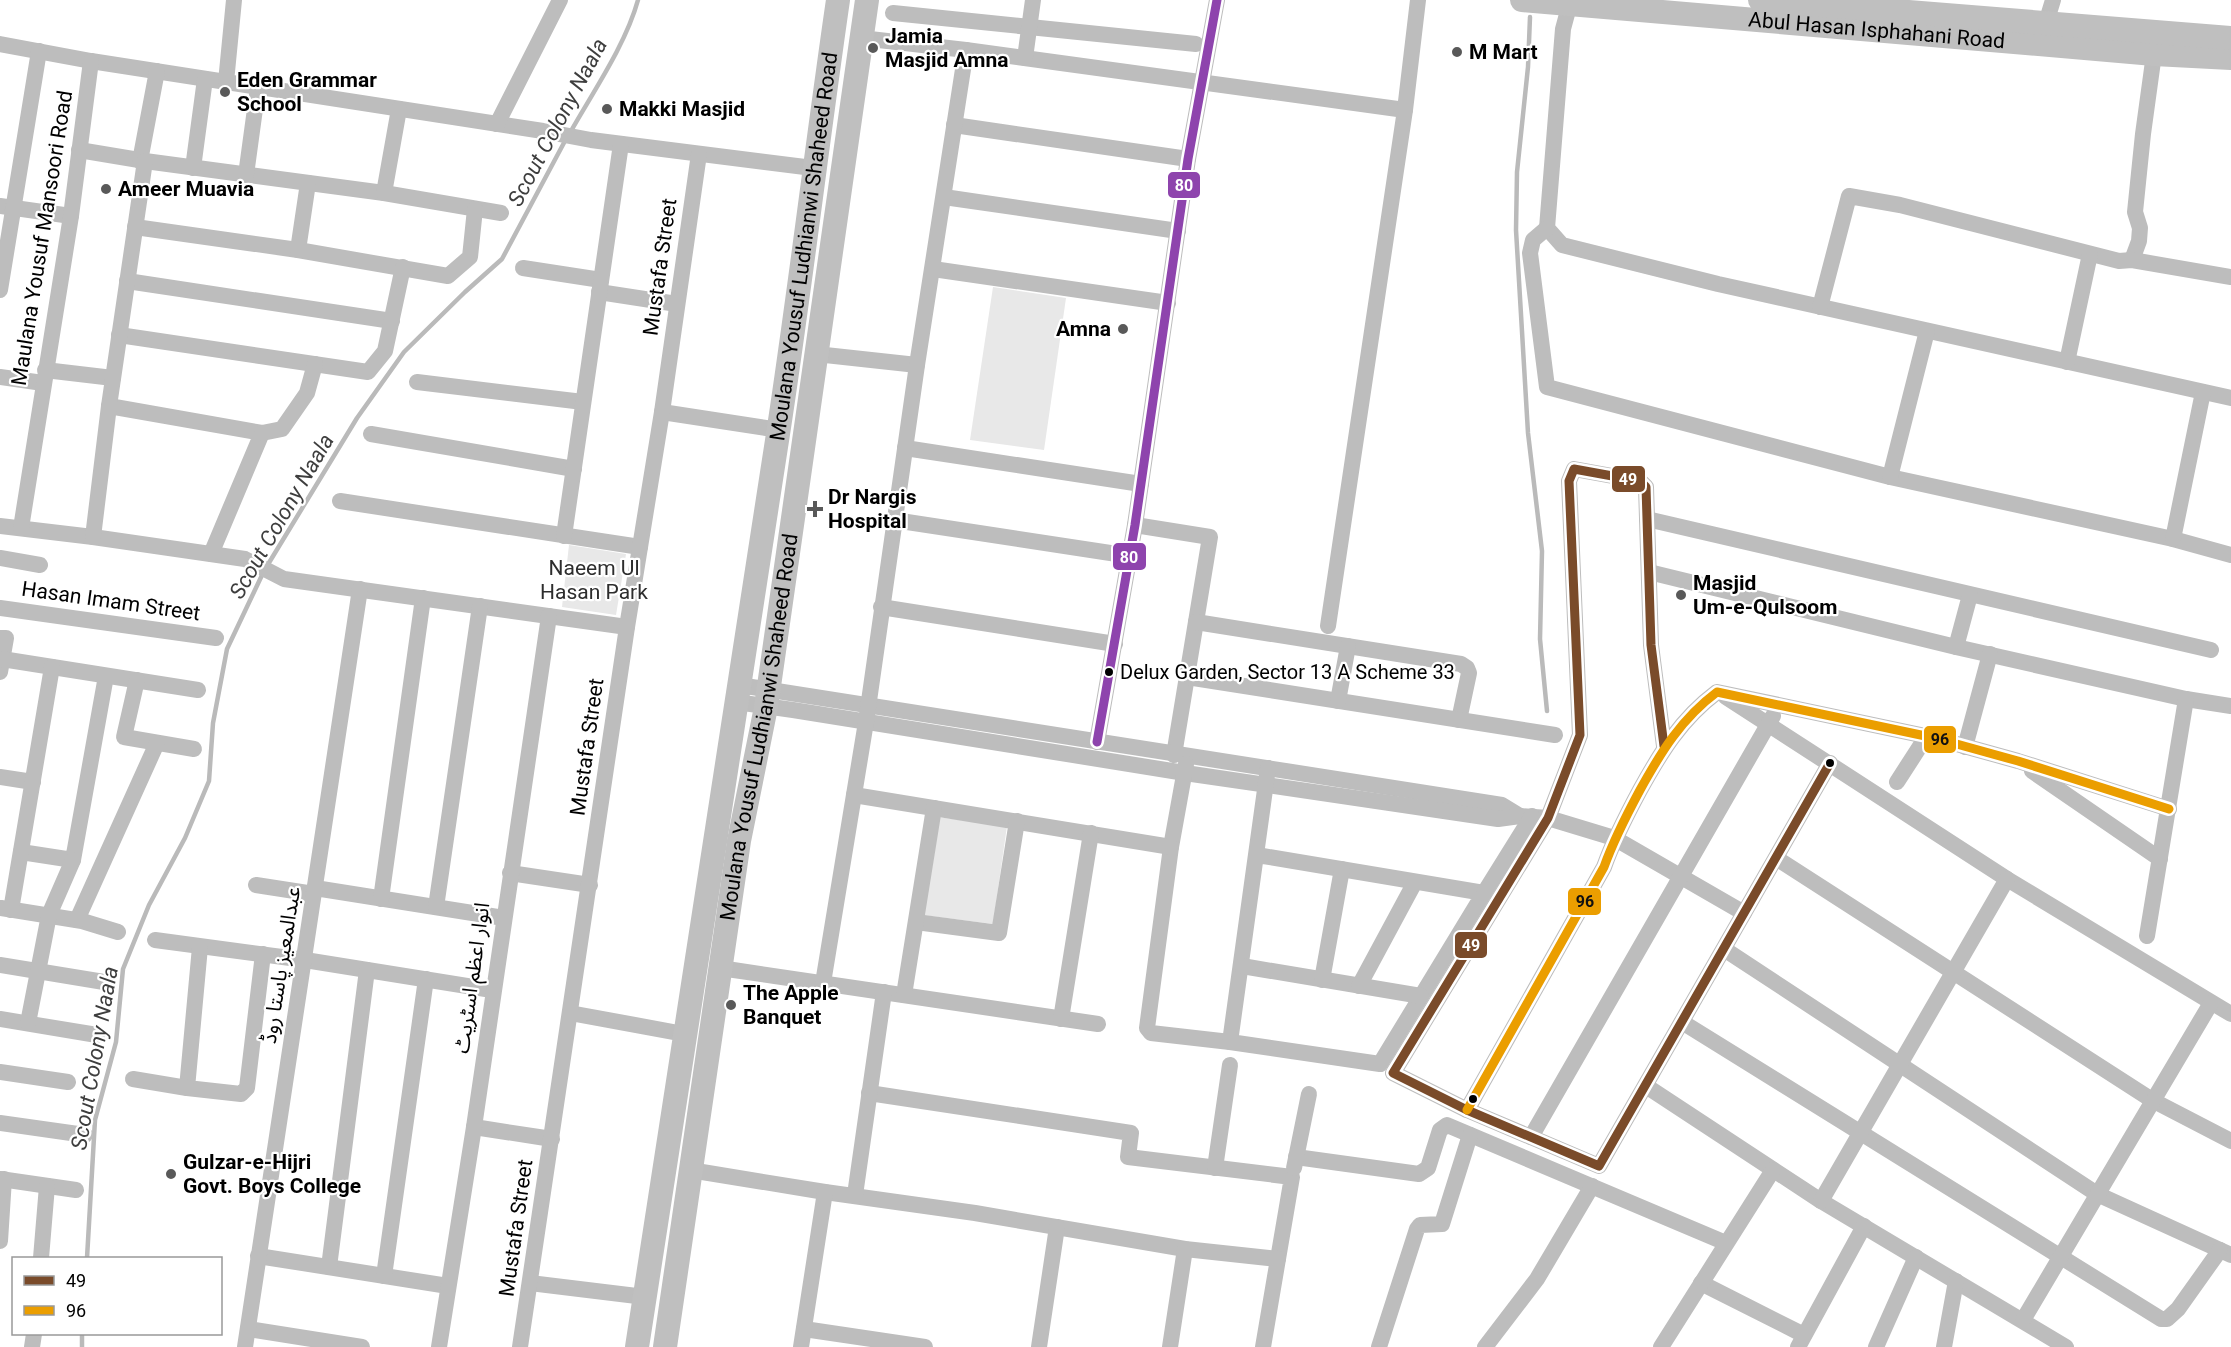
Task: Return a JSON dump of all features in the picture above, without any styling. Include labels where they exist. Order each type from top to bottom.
[{"type":"street","points":[[225,82],[234,0]]},
{"type":"street","points":[[497,124],[560,0]]},
{"type":"street","name":"Moulana Yousuf Ludhianwi Shaheed Road","points":[[637,1347],[779,430],[813,168],[838,0]]},
{"type":"street","name":"Moulana Yousuf Ludhianwi Shaheed Road","points":[[665,1347],[720,968],[740,841],[767,698],[867,0]]},
{"type":"street","points":[[1025,58],[1033,0]]},
{"type":"street","points":[[1097,742],[1135,525],[1188,159],[1217,0]]},
{"type":"street","points":[[1328,626],[1405,110],[1418,0]]},
{"type":"street","name":"Abul Hasan Isphahani Road","points":[[1522,0],[2046,34],[2231,38]]},
{"type":"street","name":"Abul Hasan Isphahani Road","points":[[1760,0],[2046,34],[2154,54],[2231,58]]},
{"type":"street","points":[[2046,34],[2053,0]]},
{"type":"street","points":[[1570,3],[1563,29],[1547,228],[1533,240],[1530,253],[1547,387],[1890,477],[2173,539],[2231,555]]},
{"type":"street","points":[[893,13],[1196,44]]},
{"type":"street","points":[[861,38],[966,50],[1405,110]]},
{"type":"street","points":[[0,44],[91,61],[543,130],[591,140],[813,168]]},
{"type":"street","points":[[823,983],[866,722],[917,365],[966,50]]},
{"type":"street","points":[[0,290],[6,207],[39,51]]},
{"type":"street","points":[[2132,260],[2139,241],[2140,228],[2135,212],[2154,54]]},
{"type":"street","name":"Maulana Yousuf Mansoori Road","points":[[21,528],[71,216],[91,61]]},
{"type":"street","points":[[93,537],[142,161],[157,71]]},
{"type":"street","points":[[193,168],[205,79]]},
{"type":"street","points":[[246,175],[258,87]]},
{"type":"street","points":[[384,193],[399,109]]},
{"type":"street","points":[[954,126],[1188,159]]},
{"type":"street","points":[[564,536],[621,144]]},
{"type":"street","points":[[79,150],[142,161],[384,193],[501,213]]},
{"type":"street","name":"Mustafa Street","points":[[520,1347],[699,154]]},
{"type":"street","points":[[298,250],[308,183]]},
{"type":"street","points":[[1820,307],[1849,196],[1899,205],[2119,261],[2132,260],[2231,277]]},
{"type":"street","points":[[944,197],[1178,231]]},
{"type":"street","points":[[6,207],[71,216]]},
{"type":"street","points":[[135,227],[298,250],[448,276],[470,257],[475,209]]},
{"type":"street","points":[[1547,228],[1562,245],[1718,285],[2231,398]]},
{"type":"street","points":[[2067,362],[2091,254]]},
{"type":"street","points":[[119,335],[368,372],[385,351],[403,267]]},
{"type":"street","points":[[523,267],[677,304]]},
{"type":"street","points":[[933,269],[1167,303]]},
{"type":"street","points":[[127,281],[392,321]]},
{"type":"street","points":[[1890,477],[1927,331]]},
{"type":"street","points":[[816,354],[917,365]]},
{"type":"street","points":[[109,406],[262,433],[282,429],[308,393],[315,364]]},
{"type":"street","points":[[0,377],[113,378]]},
{"type":"street","points":[[417,382],[584,402]]},
{"type":"street","points":[[2173,539],[2203,392]]},
{"type":"street","points":[[662,412],[779,430]]},
{"type":"street","points":[[211,554],[262,433]]},
{"type":"street","points":[[371,434],[574,469]]},
{"type":"street","points":[[905,448],[1141,484]]},
{"type":"street","points":[[1664,746],[1651,645],[1646,487],[1640,481],[1574,469],[1569,481],[1580,735],[1393,1073],[1467,1110],[1599,1166],[1830,763]]},
{"type":"street","points":[[340,501],[640,547]]},
{"type":"street","points":[[1647,519],[2211,650]]},
{"type":"street","points":[[894,520],[1130,556]]},
{"type":"street","points":[[1135,525],[1210,537],[1187,678],[1182,761],[1148,1031],[1151,1034],[1230,1042],[1380,1064],[1533,817]]},
{"type":"street","points":[[0,526],[93,537],[244,560],[284,579],[627,627]]},
{"type":"street","points":[[0,558],[40,565]]},
{"type":"street","points":[[1649,572],[1956,647],[2186,699],[2231,706]]},
{"type":"street","name":"عبدالمعیز پاستا روڈ","points":[[245,1347],[360,589]]},
{"type":"street","points":[[1956,647],[1970,595]]},
{"type":"street","points":[[381,899],[423,598]]},
{"type":"street","points":[[436,907],[480,606]]},
{"type":"street","points":[[881,607],[1114,644]]},
{"type":"street","name":"Hasan Imam Street","points":[[0,608],[216,638]]},
{"type":"street","name":"انوار اعظم اسٹریٹ","points":[[439,1347],[549,616]]},
{"type":"street","points":[[1196,622],[1461,664],[1467,668],[1469,673],[1459,720]]},
{"type":"street","points":[[0,638],[6,638],[1,666],[52,667],[198,690]]},
{"type":"street","points":[[1338,701],[1348,646]]},
{"type":"street","points":[[1965,747],[1990,654]]},
{"type":"street","points":[[52,667],[21,852],[5,909],[77,920],[118,932]]},
{"type":"street","points":[[28,1023],[50,915],[73,860],[106,676]]},
{"type":"street","points":[[1187,678],[1555,735]]},
{"type":"street","points":[[137,680],[124,737],[194,749]]},
{"type":"street","points":[[1467,1110],[1604,867],[1614,838],[1664,746],[1703,702],[1717,692],[1926,736],[2018,761],[2169,809]]},
{"type":"street","points":[[1717,692],[2007,879],[2231,1014]]},
{"type":"street","points":[[737,694],[867,704],[1097,742],[1182,761],[1498,819],[1533,817],[1614,838],[1744,913]]},
{"type":"street","points":[[767,698],[866,722],[1182,761]]},
{"type":"street","points":[[2147,936],[2186,699]]},
{"type":"street","points":[[1531,1137],[1779,705]]},
{"type":"street","points":[[1897,782],[1926,736]]},
{"type":"street","points":[[77,920],[157,743]]},
{"type":"street","points":[[2018,761],[2160,859]]},
{"type":"street","points":[[0,777],[33,782]]},
{"type":"street","points":[[1230,1042],[1268,777]]},
{"type":"street","points":[[854,795],[1171,846]]},
{"type":"street","points":[[904,995],[934,808]]},
{"type":"street","points":[[916,922],[999,933],[1017,821]]},
{"type":"street","points":[[1061,1019],[1091,833]]},
{"type":"street","points":[[21,852],[73,860]]},
{"type":"street","points":[[1257,855],[1484,893]]},
{"type":"street","points":[[1776,858],[2152,1100],[2231,1141]]},
{"type":"street","points":[[1322,980],[1342,869]]},
{"type":"street","points":[[510,873],[590,885]]},
{"type":"street","points":[[1821,1201],[2007,879]]},
{"type":"street","points":[[1359,986],[1415,882]]},
{"type":"street","points":[[256,885],[381,899],[504,918]]},
{"type":"street","points":[[154,939],[492,990]]},
{"type":"street","points":[[187,1088],[200,947]]},
{"type":"street","points":[[1682,1022],[2164,1319],[2178,1309],[2226,1253],[2097,1194],[1724,949]]},
{"type":"street","points":[[133,1079],[242,1094],[246,1091],[263,954]]},
{"type":"street","points":[[0,965],[104,982]]},
{"type":"street","points":[[1242,966],[1421,996]]},
{"type":"street","points":[[720,968],[1098,1024]]},
{"type":"street","points":[[329,1267],[367,970]]},
{"type":"street","points":[[384,1276],[426,979]]},
{"type":"street","points":[[855,1195],[884,992]]},
{"type":"street","points":[[2023,1320],[2211,1003]]},
{"type":"street","points":[[570,1014],[684,1034]]},
{"type":"street","points":[[0,1019],[97,1035]]},
{"type":"street","points":[[1215,1168],[1230,1065]]},
{"type":"street","points":[[0,1072],[68,1082]]},
{"type":"street","points":[[1646,1086],[1821,1201],[2066,1347]]},
{"type":"street","points":[[869,1093],[1131,1134],[1128,1157],[1292,1177]]},
{"type":"street","points":[[1263,1347],[1292,1177],[1309,1094]]},
{"type":"street","points":[[0,1123],[84,1135]]},
{"type":"street","points":[[1296,1157],[1419,1174],[1428,1168],[1440,1130],[1447,1125],[1726,1243]]},
{"type":"street","points":[[474,1126],[552,1139]]},
{"type":"street","points":[[1379,1347],[1417,1229],[1420,1225],[1442,1224],[1470,1135]]},
{"type":"street","points":[[690,1170],[1185,1249],[1278,1259]]},
{"type":"street","points":[[1661,1347],[1773,1170]]},
{"type":"street","points":[[0,1241],[2,1179],[76,1190]]},
{"type":"street","points":[[41,1257],[47,1186]]},
{"type":"street","points":[[1485,1347],[1537,1279],[1592,1186]]},
{"type":"street","points":[[801,1347],[825,1192]]},
{"type":"street","points":[[1701,1283],[1801,1341],[1864,1226]]},
{"type":"street","points":[[1039,1347],[1058,1227]]},
{"type":"street","points":[[1170,1347],[1185,1249]]},
{"type":"street","points":[[258,1256],[448,1286]]},
{"type":"street","points":[[1876,1347],[1916,1257]]},
{"type":"street","points":[[1944,1347],[1956,1281]]},
{"type":"street","points":[[530,1283],[645,1297]]},
{"type":"street","points":[[248,1329],[317,1344],[362,1347]]},
{"type":"street","points":[[804,1329],[916,1346]]},
{"type":"green space","points":[[993,287],[1066,298],[1044,450],[970,440]]},
{"type":"green space","name":"Naeem Ul Hasan Park","points":[[569,545],[626,554],[616,615],[562,607]]},
{"type":"green space","points":[[937,817],[1007,826],[993,924],[923,915]]},
{"type":"waterway","name":"Scout Colony Naala","points":[[571,131],[626,34],[638,0]]},
{"type":"waterway","points":[[1530,17],[1528,67],[1517,172],[1516,230],[1528,433],[1542,551],[1540,639],[1547,711]]},
{"type":"waterway","name":"Scout Colony Naala","points":[[267,566],[357,418],[404,352],[502,259],[566,139]]},
{"type":"waterway","name":"Scout Colony Naala","points":[[87,1257],[95,1120],[116,1042],[123,969],[149,905],[185,838],[209,781],[213,723],[227,649],[263,573]]},
{"type":"waterway","name":"Scout Colony Naala","points":[[82,1335],[82,1347]]},
{"type":"transit line","name":"80","points":[[1097,742],[1135,525],[1188,159],[1217,0]]},
{"type":"transit line","name":"49","points":[[1664,746],[1651,645],[1646,487],[1640,481],[1574,469],[1569,481],[1580,735],[1548,818],[1393,1073],[1467,1110],[1599,1166],[1830,763]]},
{"type":"transit line","name":"96","points":[[1467,1110],[1604,867],[1625,818],[1656,762],[1682,725],[1717,692],[1935,738],[2018,761],[2169,809]]},
{"type":"place","name":"Jamia Masjid Amna","points":[[873,48]]},
{"type":"place","name":"M Mart","points":[[1457,52]]},
{"type":"place","name":"Eden Grammar School","points":[[225,92]]},
{"type":"place","name":"Makki Masjid","points":[[607,109]]},
{"type":"place","name":"Ameer Muavia","points":[[106,189]]},
{"type":"place","name":"Amna","points":[[1123,329]]},
{"type":"place","name":"Dr Nargis Hospital","points":[[815,509]]},
{"type":"place","name":"Masjid Um-e-Qulsoom","points":[[1681,595]]},
{"type":"place","name":"Delux Garden, Sector 13 A Scheme 33","points":[[1109,672]]},
{"type":"place","name":"The Apple Banquet","points":[[731,1005]]},
{"type":"place","name":"Gulzar-e-Hijri Govt. Boys College","points":[[171,1174]]}]
